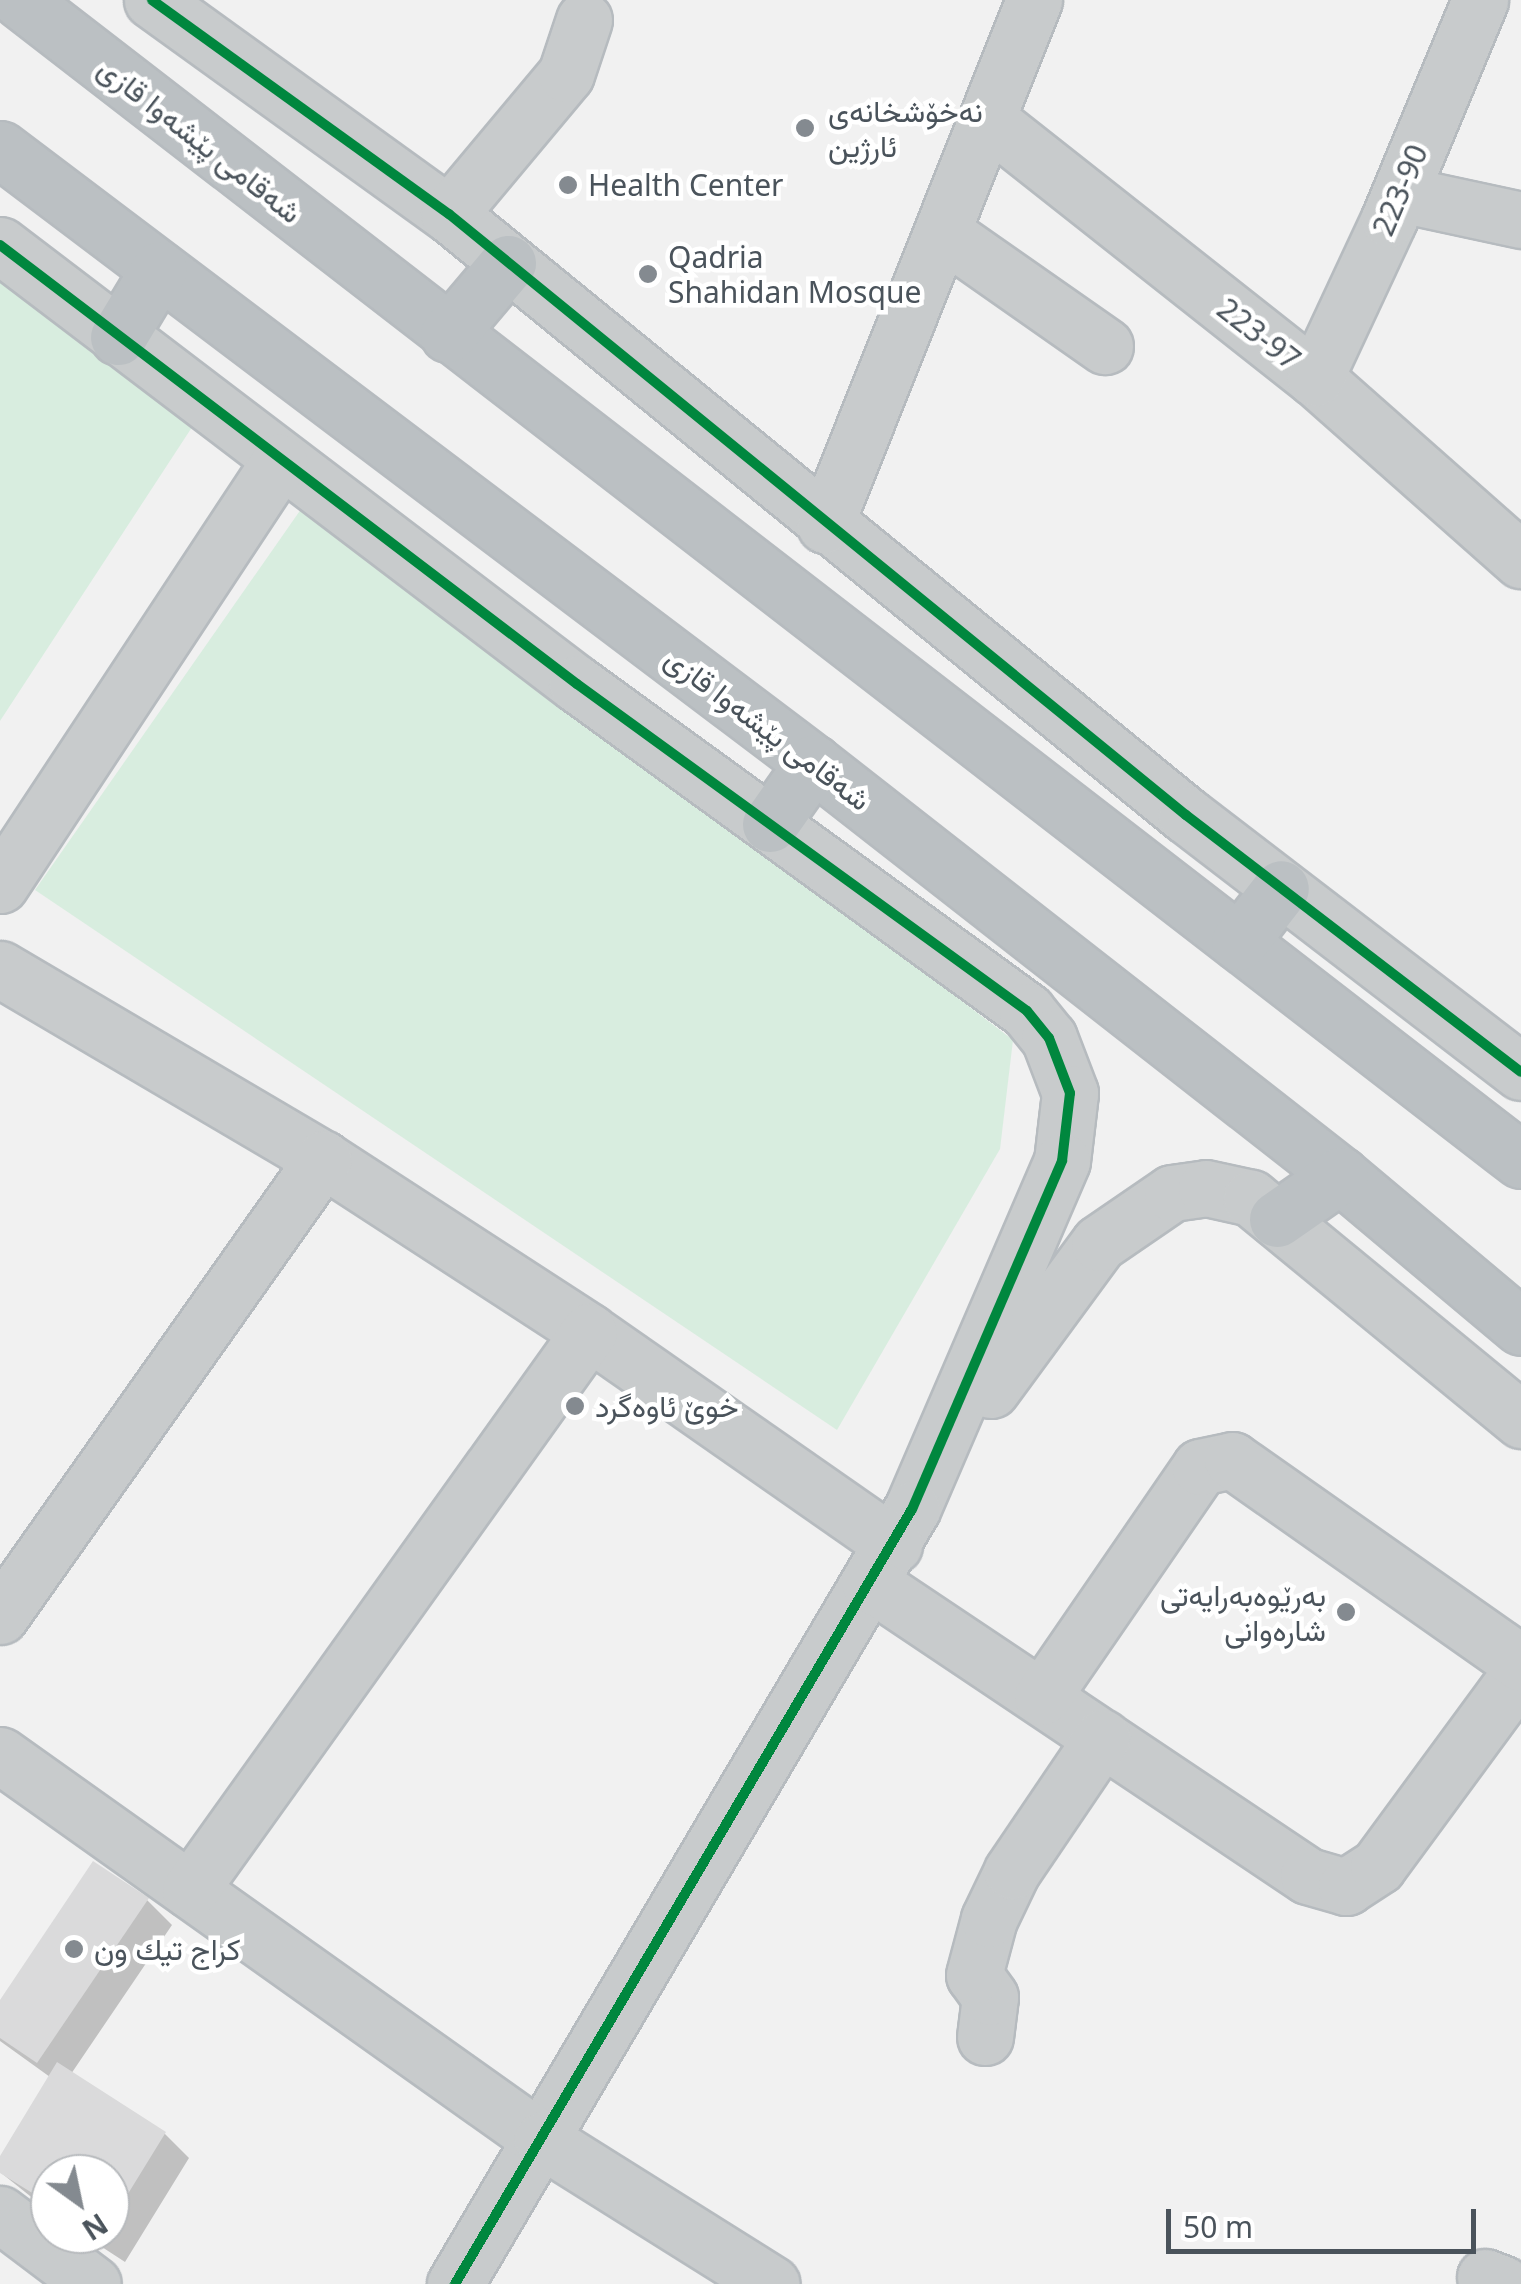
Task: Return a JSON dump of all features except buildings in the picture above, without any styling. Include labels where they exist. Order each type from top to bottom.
[{"type":"highway","name":"شەقامی پێشەوا قازی","points":[[20,0],[1521,1160]]},
{"type":"highway","name":"شەقامی پێشەوا قازی","points":[[0,149],[813,763],[1340,1175],[1521,1326]]},
{"type":"highway","points":[[448,334],[508,263]]},
{"type":"highway","points":[[118,337],[159,270]]},
{"type":"highway","points":[[770,824],[813,763]]},
{"type":"highway","points":[[1239,942],[1281,888]]},
{"type":"highway","points":[[1277,1219],[1340,1175]]},
{"type":"street","points":[[152,0],[449,214],[825,524],[1281,888],[1521,1072]]},
{"type":"street","points":[[825,524],[1034,0]]},
{"type":"street","name":"223-90","points":[[1314,378],[1400,194],[1480,0]]},
{"type":"street","points":[[449,214],[566,74],[584,20]]},
{"type":"street","name":"223-97","points":[[987,119],[1314,378],[1516,553]]},
{"type":"street","points":[[1400,194],[1521,220]]},
{"type":"street","points":[[942,232],[1106,346]]},
{"type":"street","points":[[0,246],[279,462],[1027,1010],[1049,1038],[1070,1093],[1062,1161],[892,1545]]},
{"type":"street","points":[[0,885],[279,462]]},
{"type":"street","points":[[0,969],[322,1158],[590,1332],[892,1545],[1042,1697],[1308,1876],[1346,1887],[1378,1866],[1521,1672]]},
{"type":"street","points":[[0,1616],[322,1158]]},
{"type":"street","points":[[454,2284],[892,1545],[1040,1315],[1115,1228],[1172,1193],[1206,1188],[1251,1198],[1521,1420]]},
{"type":"street","points":[[190,1890],[590,1332]]},
{"type":"street","points":[[1042,1697],[1200,1467],[1232,1460],[1521,1663]]},
{"type":"street","points":[[985,2037],[990,1997],[974,1975],[988,1919],[1012,1872],[1102,1738]]},
{"type":"street","points":[[0,1755],[542,2140],[772,2284]]},
{"type":"street","points":[[0,2214],[93,2284]]},
{"type":"green space","points":[[0,267],[198,418],[0,721]]},
{"type":"green space","points":[[306,502],[1013,1040],[1000,1149],[837,1430],[35,890]]},
{"type":"cycle path","points":[[152,0],[449,214],[1186,815],[1521,1072]]},
{"type":"cycle path","points":[[0,245],[577,684],[1027,1011],[1049,1038],[1070,1093],[1062,1161],[912,1509],[455,2284]]},
{"type":"place","name":"نەخۆشخانەی ئارژین","points":[[805,128]]},
{"type":"place","name":"Health Center","points":[[568,185]]},
{"type":"place","name":"Qadria Shahidan Mosque","points":[[648,274]]},
{"type":"place","name":"خوێ ئاوەگرد","points":[[575,1406]]},
{"type":"place","name":"بەرێوەبەرایەتی شارەوانی","points":[[1346,1612]]},
{"type":"place","name":"كراج تيك ون","points":[[74,1949]]}]
